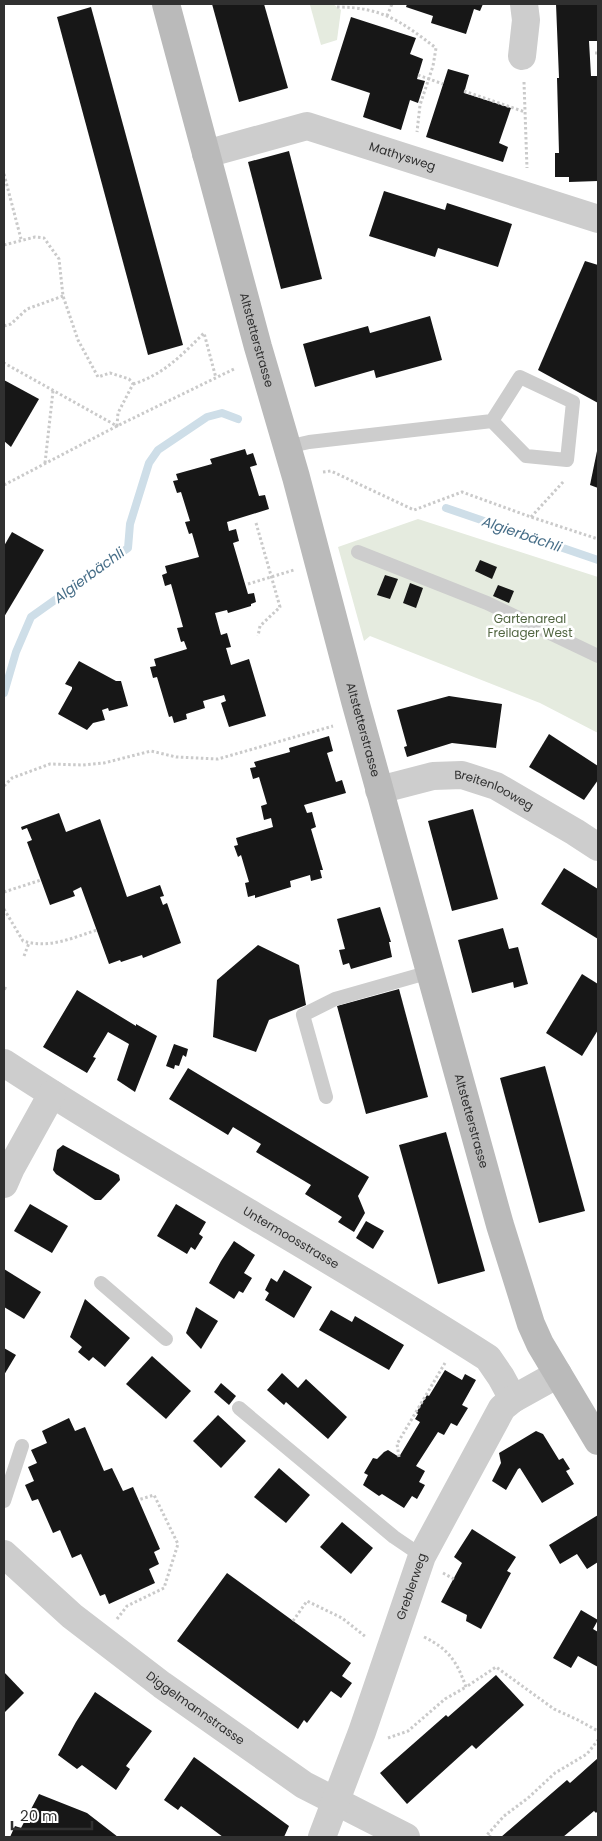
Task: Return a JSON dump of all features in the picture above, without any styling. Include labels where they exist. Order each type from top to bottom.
[{"type":"street","name":"Altstetterstrasse","points":[[166,4],[379,790],[500,1225],[531,1324],[540,1344],[598,1441]]},
{"type":"street","points":[[523,66],[526,20],[524,4]]},
{"type":"street","name":"Mathysweg","points":[[206,154],[307,126],[598,219]]},
{"type":"street","name":"Breitenlooweg","points":[[379,790],[433,776],[462,774],[496,786],[598,847]]},
{"type":"street","name":"Untermoosstrasse","points":[[4,1063],[52,1094],[349,1271],[488,1358],[513,1399]]},
{"type":"street","points":[[4,1184],[52,1094]]},
{"type":"street","name":"Greblerweg","points":[[322,1837],[389,1654],[422,1556],[502,1408],[513,1399],[558,1374]]},
{"type":"street","name":"Diggelmannstrasse","points":[[4,1554],[72,1616],[162,1685],[304,1785],[406,1837]]},
{"type":"lane","points":[[520,377],[573,402],[567,460],[526,456],[492,421],[520,377]]},
{"type":"lane","points":[[287,447],[309,442],[492,421]]},
{"type":"lane","points":[[358,552],[487,603],[598,656]]},
{"type":"lane","points":[[326,1097],[303,1015],[334,999],[430,972]]},
{"type":"lane","points":[[101,1283],[166,1340]]},
{"type":"lane","points":[[239,1408],[394,1537],[422,1556]]},
{"type":"lane","points":[[4,1501],[22,1446]]},
{"type":"path","points":[[387,16],[392,4]]},
{"type":"path","points":[[337,7],[359,7],[387,16],[402,23],[436,48],[429,79],[420,104],[413,160]]},
{"type":"path","points":[[523,66],[528,175]]},
{"type":"path","points":[[418,75],[443,84]]},
{"type":"path","points":[[464,91],[525,112]]},
{"type":"path","points":[[4,174],[21,239]]},
{"type":"path","points":[[4,244],[21,239],[44,238],[59,259],[63,296],[78,340],[98,377],[110,373],[129,379],[133,384]]},
{"type":"path","points":[[4,326],[11,324],[27,309],[63,296]]},
{"type":"path","points":[[117,426],[118,413],[133,384],[150,379],[180,357],[204,333],[216,378]]},
{"type":"path","points":[[4,364],[117,426]]},
{"type":"path","points":[[4,485],[117,426],[241,366]]},
{"type":"path","points":[[45,464],[53,390]]},
{"type":"path","points":[[531,517],[564,482],[567,460]]},
{"type":"path","points":[[317,474],[331,471],[414,510],[462,492],[598,539]]},
{"type":"path","points":[[256,523],[280,607],[260,626],[258,636]]},
{"type":"path","points":[[248,584],[297,569]]},
{"type":"path","points":[[4,786],[12,778],[50,764],[83,766],[104,763],[151,751],[176,757],[218,759],[338,724]]},
{"type":"path","points":[[4,892],[41,880]]},
{"type":"path","points":[[4,909],[23,941],[29,943],[55,944],[96,930]]},
{"type":"path","points":[[24,956],[29,943]]},
{"type":"path","points":[[399,1457],[397,1444],[443,1367]]},
{"type":"path","points":[[102,1639],[127,1606],[164,1588],[178,1544],[154,1495],[138,1500]]},
{"type":"path","points":[[293,1621],[307,1602],[342,1618],[389,1654]]},
{"type":"path","points":[[422,1636],[439,1644],[451,1655],[460,1669],[466,1687]]},
{"type":"path","points":[[382,1738],[389,1738],[408,1731],[445,1699],[496,1666],[554,1709],[598,1732]]},
{"type":"path","points":[[486,1836],[504,1816],[528,1798],[555,1773],[587,1754],[598,1740]]},
{"type":"path","points":[[486,1836],[491,1837]]},
{"type":"green space","points":[[333,4],[341,10],[337,40],[321,45],[310,5]]},
{"type":"green space","name":"Gartenareal Freilager West","points":[[418,519],[598,577],[598,733],[540,703],[370,636],[364,641],[338,547]]},
{"type":"building","points":[[212,4],[264,4],[288,88],[239,102]]},
{"type":"building","points":[[407,4],[483,4],[480,11],[474,9],[466,34],[431,23],[433,16],[406,7]]},
{"type":"building","points":[[556,4],[598,4],[598,41],[589,41],[591,76],[598,76],[598,181],[569,182],[569,177],[555,177],[555,153],[559,153],[557,78],[559,78]]},
{"type":"building","points":[[91,7],[183,345],[148,355],[57,17]]},
{"type":"building","points":[[351,17],[416,38],[410,54],[423,59],[417,79],[425,81],[418,103],[410,100],[401,130],[363,117],[370,93],[331,80]]},
{"type":"building","points":[[448,69],[469,75],[464,93],[511,108],[499,143],[508,147],[503,162],[426,137]]},
{"type":"building","points":[[289,151],[322,279],[281,289],[248,162]]},
{"type":"building","points":[[384,191],[445,210],[447,203],[512,224],[498,267],[438,248],[435,257],[369,236]]},
{"type":"building","points":[[585,261],[598,265],[598,403],[538,370]]},
{"type":"building","points":[[430,316],[442,360],[376,378],[374,370],[315,387],[303,344],[368,326],[370,333]]},
{"type":"building","points":[[4,380],[39,399],[11,447],[4,441]]},
{"type":"building","points":[[245,449],[247,455],[253,453],[257,465],[250,467],[259,496],[265,495],[269,509],[227,522],[229,531],[236,529],[239,541],[233,543],[248,594],[254,593],[256,602],[251,604],[251,606],[228,613],[227,610],[215,613],[221,635],[227,633],[231,647],[226,648],[231,665],[249,659],[266,716],[229,727],[221,703],[226,701],[224,695],[203,701],[205,708],[186,714],[187,719],[174,723],[172,716],[169,717],[157,677],[153,678],[150,667],[156,666],[154,659],[187,649],[184,641],[181,642],[177,628],[183,627],[171,584],[165,586],[162,575],[167,573],[165,566],[199,557],[192,533],[189,534],[185,522],[190,521],[181,492],[177,493],[173,481],[178,480],[176,474],[212,464],[210,459]]},
{"type":"building","points":[[598,451],[598,488],[590,485]]},
{"type":"building","points":[[12,532],[44,550],[4,617],[4,546]]},
{"type":"building","points":[[480,560],[497,567],[492,579],[475,571]]},
{"type":"building","points":[[385,575],[398,579],[390,599],[377,595]]},
{"type":"building","points":[[410,583],[423,588],[416,608],[403,603]]},
{"type":"building","points":[[498,585],[514,591],[509,603],[493,596]]},
{"type":"building","points":[[79,661],[116,681],[121,681],[128,706],[109,711],[108,708],[102,710],[105,720],[93,723],[87,730],[58,714],[72,689],[72,687],[65,684]]},
{"type":"building","points":[[449,696],[502,704],[496,748],[452,743],[407,757],[404,747],[407,746],[397,710]]},
{"type":"building","points":[[549,734],[598,766],[598,780],[584,800],[529,767]]},
{"type":"building","points":[[329,736],[333,751],[327,753],[336,782],[342,780],[346,793],[304,805],[307,813],[312,812],[316,827],[311,829],[323,870],[320,870],[322,878],[311,881],[310,875],[290,881],[291,887],[255,898],[255,895],[248,897],[245,883],[249,882],[241,855],[238,857],[234,846],[238,845],[236,838],[273,827],[271,818],[264,820],[261,806],[267,804],[259,777],[253,779],[250,768],[256,767],[254,762],[290,752],[289,748]]},
{"type":"building","points":[[473,809],[498,899],[452,911],[428,821]]},
{"type":"building","points":[[59,813],[66,832],[100,819],[127,897],[160,885],[164,896],[160,897],[163,905],[167,903],[181,943],[143,958],[142,955],[109,964],[81,887],[73,891],[75,896],[50,905],[27,842],[32,840],[27,828],[22,830],[21,827]]},
{"type":"building","points":[[564,868],[598,889],[598,939],[541,904]]},
{"type":"building","points":[[380,907],[391,942],[389,942],[392,957],[351,969],[349,963],[343,965],[339,950],[345,949],[337,919]]},
{"type":"building","points":[[503,928],[509,949],[518,947],[528,984],[514,988],[513,982],[472,993],[458,940]]},
{"type":"building","points":[[258,945],[299,965],[306,1005],[269,1020],[256,1052],[213,1037],[217,980]]},
{"type":"building","points":[[582,974],[598,984],[598,1030],[582,1056],[546,1033]]},
{"type":"building","points":[[399,989],[428,1097],[366,1114],[337,1006]]},
{"type":"building","points":[[77,990],[136,1026],[136,1024],[157,1036],[135,1092],[117,1080],[129,1044],[108,1032],[93,1057],[96,1058],[87,1073],[43,1047]]},
{"type":"building","points":[[174,1044],[188,1049],[186,1057],[183,1055],[179,1066],[175,1065],[174,1069],[166,1066]]},
{"type":"building","points":[[545,1066],[585,1211],[539,1223],[500,1078]]},
{"type":"building","points":[[188,1068],[369,1177],[358,1196],[365,1213],[354,1232],[338,1222],[342,1217],[305,1194],[311,1185],[256,1152],[261,1144],[233,1127],[228,1135],[169,1099]]},
{"type":"building","points":[[446,1132],[485,1271],[438,1284],[399,1145]]},
{"type":"building","points":[[63,1145],[119,1175],[120,1180],[101,1200],[95,1200],[56,1174],[53,1170],[57,1150]]},
{"type":"building","points":[[30,1204],[68,1226],[52,1253],[14,1231]]},
{"type":"building","points":[[176,1204],[206,1222],[199,1234],[203,1237],[195,1250],[191,1247],[187,1254],[157,1236]]},
{"type":"building","points":[[366,1221],[384,1231],[373,1249],[356,1238]]},
{"type":"building","points":[[234,1241],[255,1255],[244,1273],[252,1278],[243,1293],[239,1291],[234,1299],[209,1283]]},
{"type":"building","points":[[4,1269],[41,1292],[24,1319],[4,1307]]},
{"type":"building","points":[[284,1270],[312,1287],[294,1318],[265,1300],[269,1293],[265,1290],[271,1278],[277,1282]]},
{"type":"building","points":[[85,1299],[130,1338],[105,1367],[93,1357],[89,1361],[78,1352],[82,1347],[70,1337]]},
{"type":"building","points":[[196,1307],[218,1321],[201,1349],[186,1333]]},
{"type":"building","points":[[331,1310],[352,1322],[355,1316],[404,1345],[389,1370],[319,1330]]},
{"type":"building","points":[[4,1348],[16,1355],[4,1375]]},
{"type":"building","points":[[152,1356],[191,1391],[166,1419],[126,1384]]},
{"type":"building","points":[[445,1370],[462,1380],[465,1374],[476,1380],[462,1405],[468,1408],[457,1426],[451,1423],[444,1435],[438,1432],[416,1466],[425,1471],[419,1482],[425,1485],[417,1499],[412,1496],[404,1508],[382,1494],[379,1496],[363,1485],[368,1475],[364,1473],[373,1458],[377,1459],[388,1450],[399,1457],[420,1422],[415,1419],[418,1414],[416,1413]]},
{"type":"building","points":[[282,1373],[298,1388],[306,1379],[347,1417],[328,1439],[286,1402],[284,1405],[267,1390]]},
{"type":"building","points":[[221,1383],[236,1396],[229,1405],[214,1392]]},
{"type":"building","points":[[218,1415],[246,1441],[221,1468],[193,1441]]},
{"type":"building","points":[[69,1418],[75,1431],[85,1427],[104,1471],[112,1468],[123,1491],[133,1487],[160,1549],[154,1552],[159,1564],[149,1569],[155,1583],[109,1604],[105,1594],[100,1596],[81,1554],[72,1558],[60,1530],[53,1533],[38,1499],[32,1501],[25,1485],[34,1481],[28,1467],[37,1463],[31,1450],[47,1443],[42,1431]]},
{"type":"building","points":[[536,1431],[543,1434],[559,1460],[563,1458],[570,1469],[566,1471],[574,1484],[542,1503],[520,1468],[506,1490],[492,1481],[501,1463],[499,1453]]},
{"type":"building","points":[[279,1468],[310,1495],[286,1523],[254,1497]]},
{"type":"building","points":[[598,1515],[598,1562],[587,1569],[577,1554],[560,1564],[549,1545]]},
{"type":"building","points":[[342,1522],[373,1548],[351,1574],[320,1547]]},
{"type":"building","points":[[472,1529],[516,1557],[507,1571],[511,1573],[481,1629],[466,1621],[467,1615],[441,1602],[462,1563],[454,1557]]},
{"type":"building","points":[[227,1573],[351,1663],[342,1676],[352,1683],[341,1698],[331,1691],[307,1723],[304,1720],[298,1729],[177,1641]]},
{"type":"building","points":[[581,1610],[598,1620],[593,1629],[598,1632],[598,1667],[578,1656],[571,1668],[553,1658]]},
{"type":"building","points":[[4,1672],[24,1693],[4,1713]]},
{"type":"building","points":[[496,1675],[524,1705],[476,1749],[472,1745],[407,1804],[380,1773],[446,1715],[448,1717]]},
{"type":"building","points":[[95,1692],[152,1731],[126,1766],[130,1769],[116,1790],[82,1765],[77,1769],[58,1755]]},
{"type":"building","points":[[194,1757],[289,1826],[284,1837],[223,1837],[181,1806],[178,1810],[164,1800]]},
{"type":"building","points":[[598,1758],[598,1811],[596,1813],[594,1811],[563,1837],[501,1837],[567,1780],[570,1783]]},
{"type":"building","points":[[39,1794],[87,1813],[118,1837],[10,1837],[15,1826],[21,1828]]},
{"type":"waterway","name":"Algierbächli","points":[[4,693],[16,652],[31,617],[128,548],[130,524],[149,463],[158,450],[207,417],[222,413],[238,419]]},
{"type":"waterway","name":"Algierbächli","points":[[446,508],[598,560]]}]
